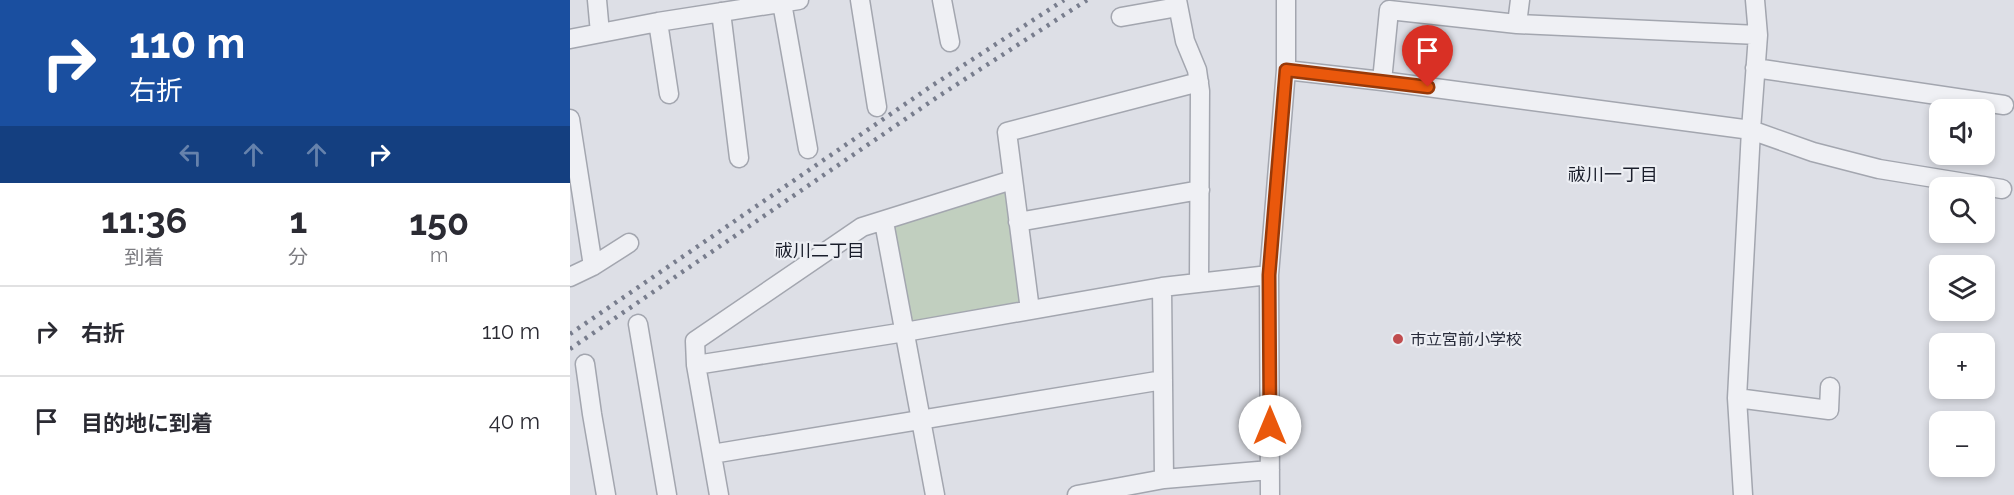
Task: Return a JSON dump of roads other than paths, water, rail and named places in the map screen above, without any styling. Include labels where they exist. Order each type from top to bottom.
[{"type":"street","points":[[597,0],[600,33]]},
{"type":"street","points":[[860,0],[878,107]]},
{"type":"street","points":[[942,0],[950,42]]},
{"type":"street","points":[[1270,495],[1269,275],[1286,70],[1286,0]]},
{"type":"street","points":[[1517,24],[1520,0]]},
{"type":"street","points":[[1743,495],[1737,398],[1758,36],[1755,0]]},
{"type":"street","points":[[570,39],[727,8],[790,2],[807,149]]},
{"type":"street","points":[[1122,17],[1177,3],[1185,41],[1197,70],[1199,82],[1199,281]]},
{"type":"street","points":[[727,8],[739,158]]},
{"type":"street","points":[[1382,81],[1389,10],[1517,24],[1758,36]]},
{"type":"street","points":[[658,22],[669,94]]},
{"type":"street","points":[[1755,68],[2004,105]]},
{"type":"street","points":[[1286,70],[1751,130],[1813,152],[1879,169],[2002,189]]},
{"type":"street","points":[[1030,310],[1007,132],[1199,82]]},
{"type":"street","points":[[570,119],[593,266]]},
{"type":"street","points":[[719,495],[696,365],[695,340],[862,227],[884,222],[1012,180]]},
{"type":"street","points":[[1018,222],[1200,190]]},
{"type":"street","points":[[884,222],[934,495]]},
{"type":"street","points":[[570,277],[593,266],[629,243]]},
{"type":"street","points":[[696,365],[1199,281],[1269,275]]},
{"type":"street","points":[[1162,287],[1164,479]]},
{"type":"street","points":[[638,324],[667,495]]},
{"type":"street","points":[[585,364],[591,414],[606,495]]},
{"type":"street","points":[[712,454],[1162,380]]},
{"type":"street","points":[[1737,398],[1829,410],[1830,387]]},
{"type":"street","points":[[1077,495],[1164,479],[1270,470]]},
{"type":"railway","points":[[570,334],[933,85],[1064,0]]},
{"type":"railway","points":[[570,349],[939,96],[1087,0]]},
{"type":"place","name":"市立宮前小学校","points":[[1398,339]]},
{"type":"district","name":"祓川一丁目","points":[[1613,174]]},
{"type":"district","name":"祓川二丁目","points":[[820,250]]}]
